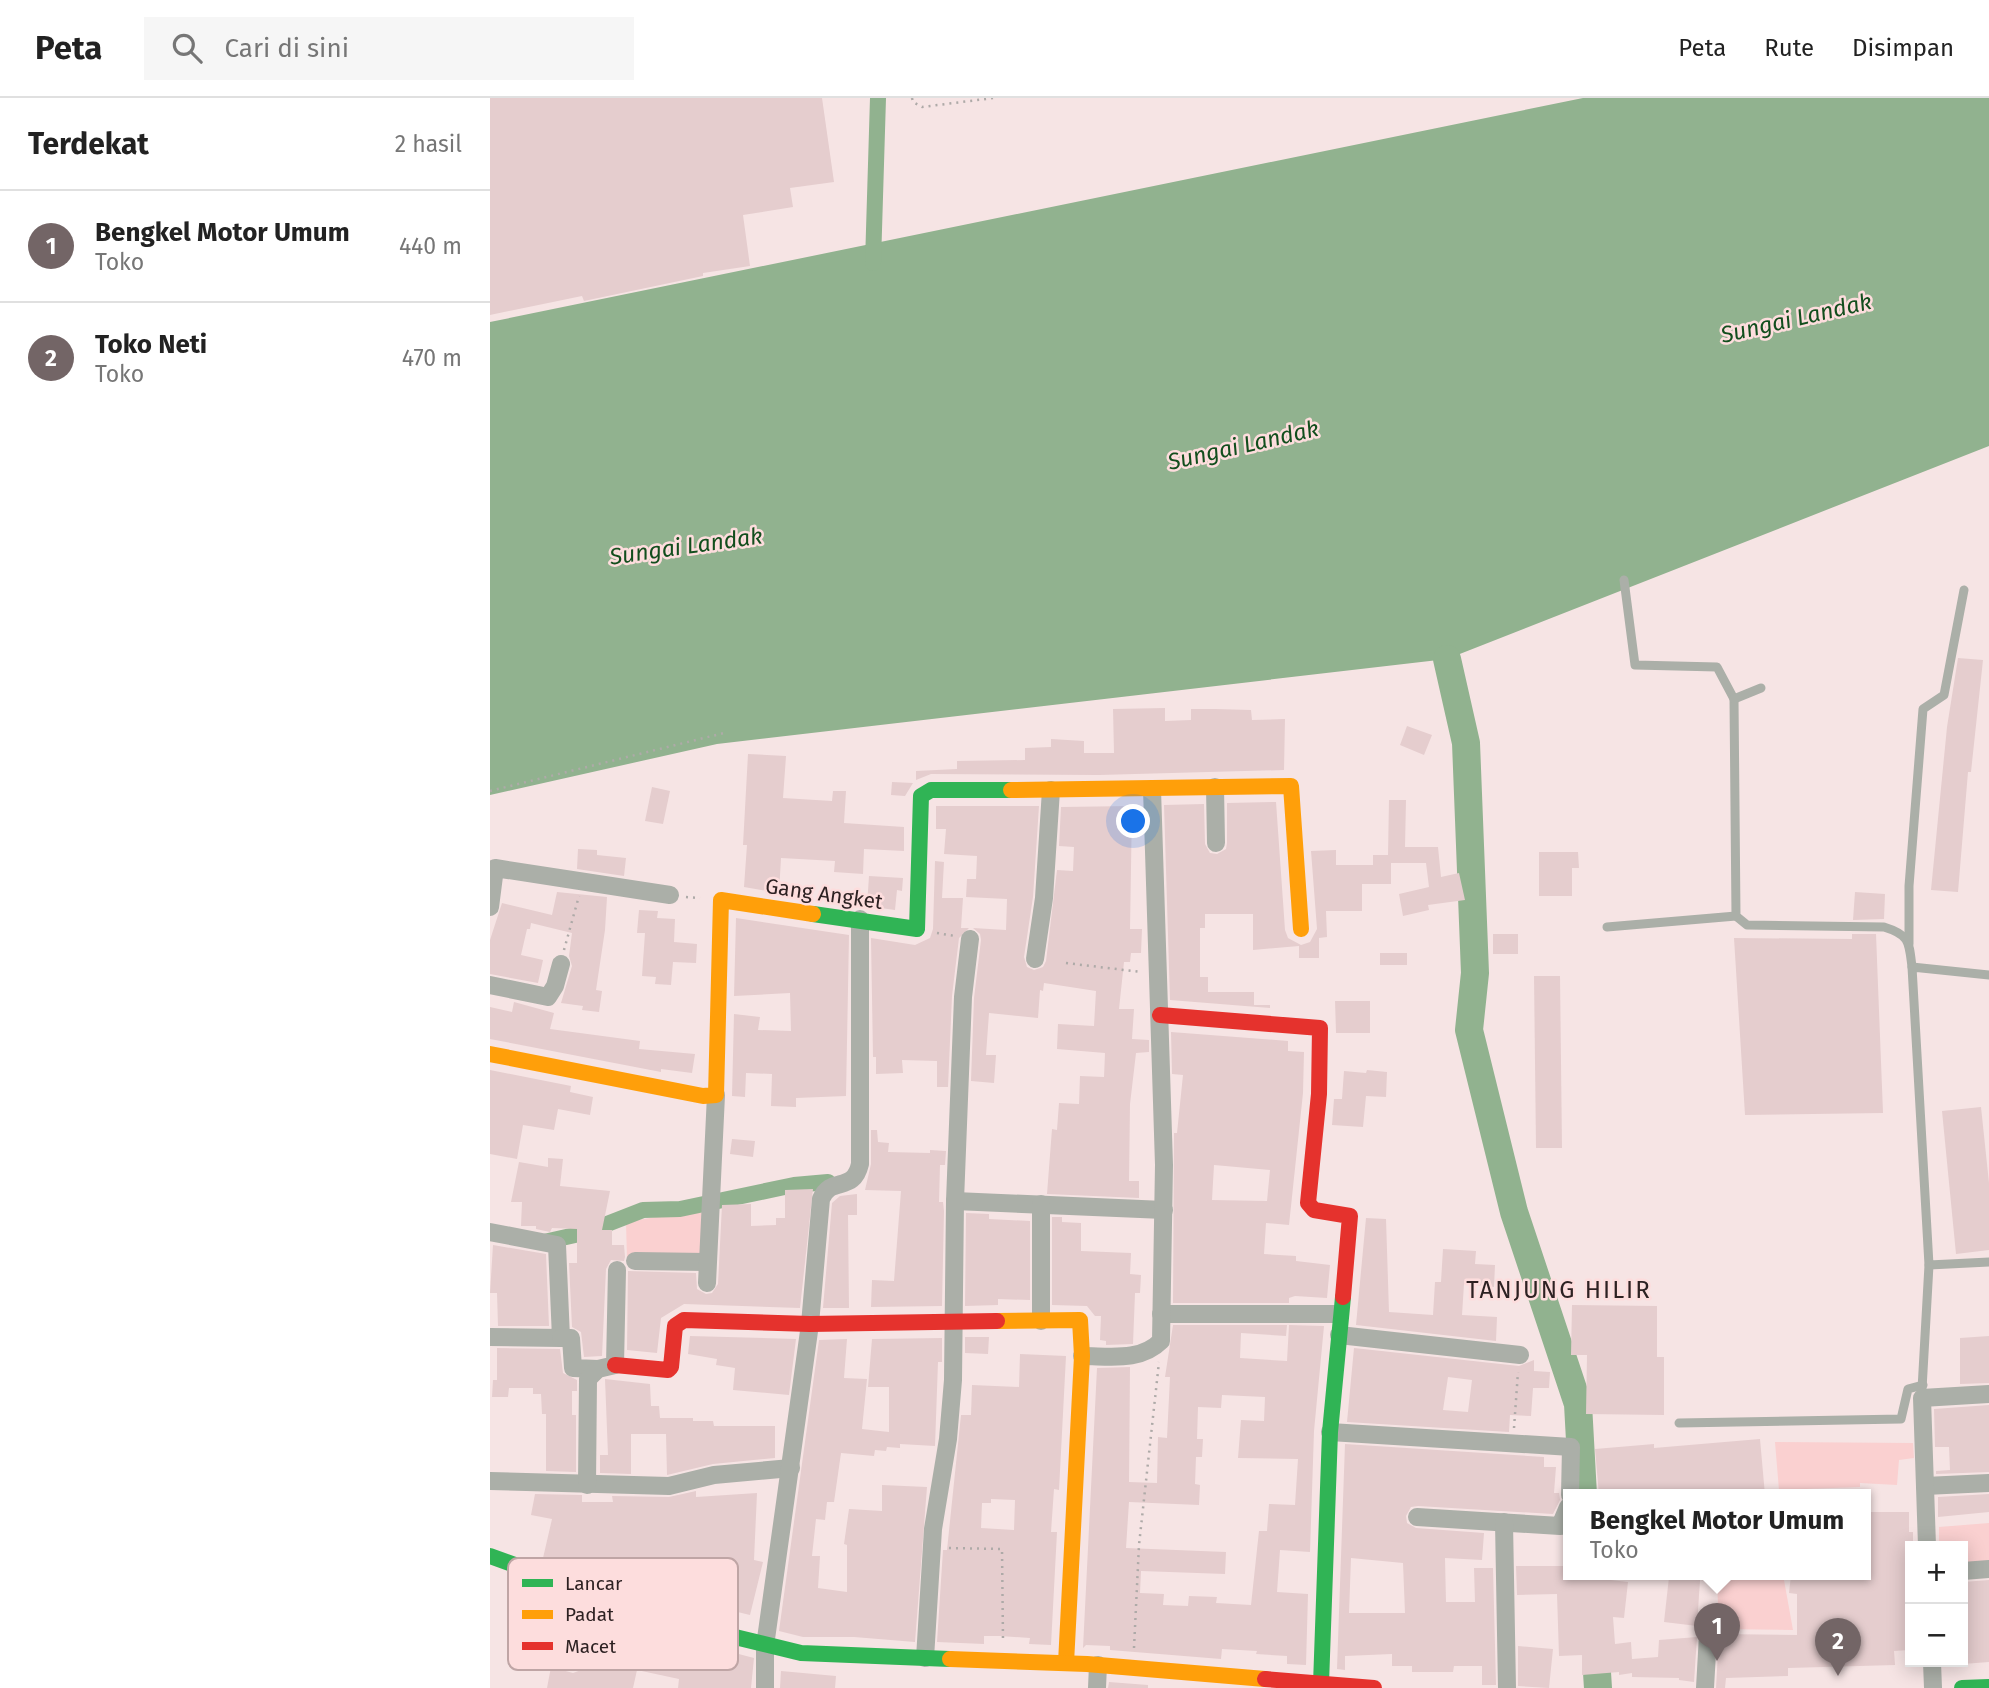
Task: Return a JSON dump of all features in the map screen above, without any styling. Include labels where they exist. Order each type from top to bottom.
[{"type":"street","points":[[917,929],[922,794],[931,790],[1291,786],[1301,929]]},
{"type":"street","points":[[1215,787],[1216,844]]},
{"type":"street","points":[[1082,1356],[1139,1356],[1151,1351],[1161,1341],[1164,1210],[1152,789]]},
{"type":"street","points":[[1035,959],[1044,898],[1051,790]]},
{"type":"street","points":[[490,907],[495,868],[670,895]]},
{"type":"street","name":"Gang Angket","points":[[716,1095],[721,901],[917,929]]},
{"type":"street","points":[[765,1688],[765,1646],[810,1324],[821,1199],[825,1190],[831,1186],[851,1182],[858,1176],[860,1164],[860,919]]},
{"type":"street","points":[[925,1658],[932,1547],[948,1439],[955,1357],[955,1201],[963,997],[970,939]]},
{"type":"street","points":[[490,985],[548,997],[555,986],[561,964]]},
{"type":"street","points":[[1160,1015],[1320,1028],[1319,1094],[1308,1203],[1314,1210],[1346,1213],[1350,1216],[1338,1314],[1339,1335],[1330,1432],[1321,1684]]},
{"type":"street","points":[[490,1054],[623,1082],[703,1096],[716,1095],[710,1169],[707,1283]]},
{"type":"street","points":[[955,1201],[1164,1210]]},
{"type":"street","points":[[1041,1204],[1041,1321]]},
{"type":"street","points":[[490,1232],[557,1245],[561,1338]]},
{"type":"street","points":[[635,1262],[706,1262]]},
{"type":"street","points":[[607,1367],[617,1269]]},
{"type":"street","points":[[1161,1314],[1338,1314]]},
{"type":"street","points":[[490,1337],[571,1338],[573,1368],[668,1370],[671,1367],[675,1325],[684,1320],[810,1324],[1080,1320],[1082,1356],[1066,1663]]},
{"type":"street","points":[[1339,1335],[1520,1354]]},
{"type":"street","points":[[587,1485],[588,1379],[607,1367]]},
{"type":"street","points":[[1927,1541],[1922,1392],[1989,1394]]},
{"type":"street","points":[[1330,1432],[1571,1447],[1570,1489]]},
{"type":"street","points":[[490,1481],[668,1486],[714,1475],[791,1468]]},
{"type":"street","points":[[1925,1486],[1989,1483]]},
{"type":"street","points":[[1417,1517],[1560,1526],[1563,1519]]},
{"type":"street","points":[[1504,1522],[1507,1688]]},
{"type":"street","points":[[490,1556],[508,1562]]},
{"type":"street","points":[[1968,1570],[1989,1569]]},
{"type":"street","points":[[1705,1688],[1708,1635]]},
{"type":"street","points":[[738,1639],[816,1655],[1066,1663],[1374,1688]]},
{"type":"street","points":[[1097,1688],[1098,1665]]},
{"type":"street","points":[[1932,1667],[1933,1688]]},
{"type":"street","points":[[1962,1688],[1989,1687]]},
{"type":"lane","points":[[1624,580],[1635,665],[1717,667],[1734,699],[1736,916]]},
{"type":"lane","points":[[1679,1423],[1901,1419],[1908,1389],[1922,1392],[1928,1265],[1909,944],[1909,886],[1923,709],[1944,695],[1964,590]]},
{"type":"lane","points":[[1734,699],[1761,688]]},
{"type":"lane","points":[[1606,927],[1736,916],[1747,925],[1884,928],[1901,932],[1909,944]]},
{"type":"lane","points":[[1912,967],[1989,975]]},
{"type":"lane","points":[[1928,1265],[1989,1262]]},
{"type":"path","points":[[912,98],[913,102],[922,107],[994,98]]},
{"type":"path","points":[[490,791],[724,733]]},
{"type":"path","points":[[561,964],[575,901],[581,894],[587,894]]},
{"type":"path","points":[[917,929],[970,939]]},
{"type":"path","points":[[1066,963],[1158,975]]},
{"type":"path","points":[[1133,1668],[1139,1545],[1161,1341]]},
{"type":"path","points":[[1513,1443],[1520,1354]]},
{"type":"path","points":[[932,1547],[1002,1549],[1004,1660]]},
{"type":"shaded area","points":[[692,1211],[708,1214],[706,1262],[627,1259],[626,1222]]},
{"type":"shaded area","points":[[1775,1442],[1913,1443],[1914,1458],[1899,1460],[1897,1485],[1860,1483],[1860,1487],[1779,1489]]},
{"type":"shaded area","points":[[1989,1523],[1989,1564],[1968,1566],[1968,1541],[1939,1541],[1939,1527]]},
{"type":"shaded area","points":[[1717,1580],[1784,1580],[1793,1630],[1719,1629]]},
{"type":"water","name":"Sungai Landak","points":[[1583,98],[1989,98],[1989,446],[1447,659],[717,744],[490,795],[490,322]]},
{"type":"building","points":[[490,98],[822,98],[834,182],[790,188],[793,207],[743,215],[750,266],[703,273],[703,276],[584,301],[582,296],[490,315]]},
{"type":"building","points":[[1958,658],[1983,660],[1971,772],[1968,772],[1958,892],[1931,890],[1947,727]]},
{"type":"building","points":[[1165,708],[1165,721],[1191,720],[1191,709],[1251,710],[1252,720],[1285,719],[1284,770],[1099,775],[931,774],[916,780],[916,771],[957,769],[957,761],[1025,760],[1025,748],[1051,747],[1051,739],[1084,741],[1084,753],[1114,753],[1113,709]]},
{"type":"building","points":[[1407,726],[1432,735],[1424,755],[1400,745]]},
{"type":"building","points":[[748,754],[786,756],[783,798],[832,801],[833,791],[846,791],[844,823],[904,827],[904,851],[864,849],[863,874],[834,872],[835,861],[781,858],[779,893],[744,887],[747,845],[743,845]]},
{"type":"building","points":[[892,782],[913,783],[905,796],[891,795]]},
{"type":"building","points":[[652,787],[670,791],[663,824],[645,821]]},
{"type":"building","points":[[1389,800],[1406,800],[1405,847],[1438,847],[1441,877],[1459,873],[1465,900],[1428,905],[1429,910],[1403,916],[1399,894],[1429,887],[1426,863],[1391,863],[1391,884],[1362,884],[1362,911],[1326,911],[1327,937],[1319,938],[1319,958],[1299,958],[1299,946],[1253,950],[1253,914],[1205,914],[1205,928],[1200,928],[1200,977],[1208,977],[1208,992],[1254,992],[1254,1005],[1270,1005],[1270,1008],[1170,1000],[1164,805],[1204,804],[1205,844],[1210,853],[1217,854],[1226,849],[1227,803],[1276,802],[1285,930],[1288,938],[1301,945],[1310,942],[1317,929],[1311,851],[1336,850],[1336,865],[1373,865],[1373,855],[1388,855]]},
{"type":"building","points":[[936,806],[1039,806],[1033,897],[1024,957],[1027,967],[1034,970],[1043,967],[1046,961],[1057,870],[1073,871],[1074,847],[1059,846],[1061,807],[1132,806],[1130,929],[1142,929],[1141,953],[1131,953],[1130,962],[1124,962],[1119,1009],[1134,1009],[1132,1039],[1149,1040],[1149,1052],[1136,1053],[1130,1104],[1129,1181],[1139,1181],[1139,1198],[1047,1194],[1052,1129],[1057,1130],[1059,1103],[1079,1104],[1080,1076],[1104,1077],[1105,1053],[1057,1049],[1058,1024],[1094,1026],[1096,991],[1044,983],[1043,991],[1040,990],[1038,1018],[989,1013],[986,1055],[996,1055],[994,1083],[971,1081],[974,998],[981,940],[980,934],[973,928],[1006,930],[1007,899],[966,897],[967,879],[976,879],[977,856],[944,854],[946,829],[936,829]]},
{"type":"building","points":[[578,849],[597,850],[597,855],[626,858],[624,876],[577,869]]},
{"type":"building","points":[[1539,852],[1578,852],[1579,868],[1572,868],[1572,896],[1539,896]]},
{"type":"building","points":[[935,861],[944,862],[942,898],[963,898],[961,928],[969,928],[959,938],[952,996],[948,1087],[937,1087],[937,1061],[902,1060],[903,1073],[876,1074],[876,1057],[873,1057],[871,938],[915,945],[930,938],[933,929]]},
{"type":"building","points":[[869,876],[903,878],[902,891],[897,890],[895,910],[867,906]]},
{"type":"building","points":[[785,890],[808,891],[807,897],[784,893]]},
{"type":"building","points":[[557,892],[607,897],[596,990],[602,991],[599,1012],[582,1010],[583,1006],[561,1003],[572,966],[569,956],[572,933],[531,923],[521,955],[543,960],[538,983],[490,974],[490,940],[502,903],[552,915]]},
{"type":"building","points":[[1855,892],[1885,894],[1884,919],[1853,920]]},
{"type":"building","points":[[639,910],[658,911],[657,918],[675,919],[674,942],[697,944],[696,963],[673,962],[671,985],[655,984],[656,977],[642,976],[645,933],[637,933]]},
{"type":"building","points":[[736,918],[849,935],[846,1096],[796,1098],[796,1107],[771,1106],[772,1074],[746,1073],[745,1097],[732,1096],[734,1014],[760,1017],[758,1030],[791,1031],[790,993],[734,996]]},
{"type":"building","points":[[1493,934],[1518,934],[1518,954],[1493,954]]},
{"type":"building","points":[[1852,934],[1876,934],[1883,1113],[1745,1115],[1734,938],[1852,939]]},
{"type":"building","points":[[1380,953],[1407,953],[1407,965],[1380,965]]},
{"type":"building","points":[[1534,976],[1560,976],[1562,1148],[1536,1148]]},
{"type":"building","points":[[1335,1001],[1370,1001],[1370,1033],[1336,1033]]},
{"type":"building","points":[[514,1002],[554,1013],[550,1029],[640,1041],[639,1049],[695,1054],[692,1073],[661,1069],[661,1072],[490,1039],[490,1007],[512,1012]]},
{"type":"building","points":[[1171,1032],[1288,1041],[1288,1051],[1304,1052],[1303,1093],[1289,1225],[1266,1223],[1264,1254],[1296,1256],[1296,1261],[1330,1265],[1327,1298],[1295,1296],[1289,1298],[1289,1303],[1173,1303],[1174,1133],[1177,1133],[1183,1075],[1172,1074]],"holes":[[[1214,1165],[1270,1170],[1267,1201],[1212,1200]]]},
{"type":"building","points":[[490,1070],[571,1086],[570,1092],[593,1097],[590,1115],[558,1109],[554,1130],[523,1125],[517,1159],[490,1154]]},
{"type":"building","points":[[1367,1070],[1387,1072],[1386,1097],[1366,1096],[1363,1127],[1332,1125],[1334,1099],[1342,1099],[1344,1071],[1366,1073]]},
{"type":"building","points":[[1981,1107],[1989,1183],[1989,1250],[1956,1254],[1942,1111]]},
{"type":"building","points":[[871,1130],[877,1130],[878,1142],[889,1143],[888,1152],[946,1151],[945,1165],[940,1165],[939,1202],[943,1202],[944,1211],[942,1306],[871,1307],[872,1280],[894,1281],[901,1191],[865,1190],[871,1164]]},
{"type":"building","points":[[732,1139],[755,1141],[753,1157],[730,1154]]},
{"type":"building","points":[[548,1158],[563,1159],[560,1186],[610,1191],[602,1230],[612,1230],[612,1245],[624,1245],[625,1257],[624,1261],[611,1260],[606,1269],[602,1356],[584,1357],[581,1332],[572,1327],[569,1263],[577,1263],[577,1229],[552,1228],[550,1232],[536,1229],[536,1226],[521,1226],[522,1202],[511,1202],[519,1162],[548,1167]]},
{"type":"building","points":[[813,1189],[800,1308],[684,1304],[661,1318],[657,1353],[627,1350],[628,1271],[696,1273],[697,1289],[706,1294],[712,1293],[718,1284],[722,1205],[751,1204],[751,1226],[776,1225],[776,1218],[785,1218],[785,1190]]},
{"type":"building","points":[[857,1194],[857,1215],[848,1215],[849,1308],[823,1308],[832,1203],[840,1196]]},
{"type":"building","points":[[966,1213],[989,1214],[989,1219],[1030,1221],[1030,1300],[998,1299],[998,1305],[965,1306]]},
{"type":"building","points":[[1052,1217],[1062,1217],[1062,1222],[1081,1223],[1081,1251],[1131,1253],[1130,1274],[1141,1275],[1140,1293],[1135,1293],[1133,1344],[1106,1345],[1106,1341],[1100,1340],[1101,1316],[1095,1316],[1087,1306],[1052,1305]]},
{"type":"building","points":[[1366,1218],[1386,1219],[1389,1312],[1433,1315],[1435,1282],[1441,1282],[1443,1249],[1476,1251],[1475,1264],[1495,1265],[1494,1287],[1464,1284],[1462,1315],[1497,1317],[1496,1341],[1356,1325]]},
{"type":"building","points":[[493,1245],[546,1254],[549,1326],[498,1326],[497,1293],[490,1293]]},
{"type":"building","points":[[1572,1305],[1657,1306],[1657,1357],[1664,1357],[1664,1415],[1586,1414],[1587,1355],[1571,1355]]},
{"type":"building","points":[[1173,1325],[1287,1325],[1286,1336],[1241,1333],[1240,1358],[1287,1361],[1289,1325],[1324,1326],[1314,1431],[1310,1552],[1280,1550],[1277,1592],[1308,1594],[1306,1665],[1287,1664],[1287,1656],[1256,1654],[1257,1651],[1222,1649],[1221,1659],[1110,1650],[1110,1646],[1086,1645],[1083,1648],[1097,1368],[1130,1367],[1129,1482],[1157,1483],[1158,1437],[1167,1438],[1170,1377],[1165,1377]],"holes":[[[1222,1395],[1265,1397],[1264,1421],[1241,1420],[1238,1458],[1298,1459],[1295,1505],[1269,1504],[1267,1531],[1259,1531],[1251,1605],[1216,1603],[1217,1597],[1189,1596],[1188,1606],[1163,1605],[1164,1594],[1140,1593],[1141,1571],[1225,1574],[1226,1552],[1126,1548],[1129,1502],[1199,1505],[1200,1485],[1195,1484],[1196,1457],[1202,1457],[1203,1439],[1197,1439],[1198,1407],[1221,1408]]]},
{"type":"building","points":[[690,1336],[796,1339],[789,1395],[733,1390],[735,1368],[716,1365],[717,1359],[688,1354]]},
{"type":"building","points":[[1989,1336],[1989,1383],[1960,1384],[1960,1338]]},
{"type":"building","points":[[965,1337],[989,1337],[988,1354],[965,1353]]},
{"type":"building","points":[[942,1338],[942,1362],[938,1362],[935,1446],[900,1444],[900,1448],[875,1450],[874,1456],[841,1453],[834,1502],[827,1502],[825,1520],[816,1519],[812,1556],[820,1556],[818,1588],[847,1592],[847,1545],[844,1544],[849,1509],[882,1511],[882,1485],[927,1487],[915,1642],[854,1637],[803,1637],[779,1631],[819,1340],[847,1339],[844,1378],[867,1379],[862,1429],[889,1432],[889,1387],[868,1387],[872,1339]]},
{"type":"building","points":[[497,1348],[560,1349],[563,1373],[577,1380],[577,1391],[572,1391],[572,1415],[576,1415],[576,1472],[546,1471],[546,1414],[542,1414],[541,1394],[533,1394],[533,1388],[509,1388],[508,1397],[492,1397],[493,1380],[497,1380]]},
{"type":"building","points":[[1354,1348],[1519,1366],[1534,1360],[1534,1371],[1550,1372],[1549,1388],[1533,1388],[1531,1416],[1510,1415],[1509,1432],[1347,1422]],"holes":[[[1448,1377],[1472,1380],[1468,1412],[1443,1410]]]},
{"type":"building","points":[[1020,1354],[1066,1356],[1059,1490],[1054,1489],[1051,1532],[1057,1532],[1051,1645],[1029,1644],[1030,1638],[1000,1636],[984,1636],[984,1644],[937,1642],[943,1550],[947,1550],[961,1415],[971,1415],[972,1385],[1019,1387]],"holes":[[[991,1499],[1015,1500],[1014,1530],[981,1528],[982,1503],[991,1503]]]},
{"type":"building","points":[[605,1379],[650,1384],[651,1406],[659,1406],[660,1418],[693,1418],[693,1421],[713,1421],[714,1426],[775,1426],[775,1458],[713,1464],[667,1475],[666,1434],[631,1434],[631,1474],[600,1473],[600,1455],[608,1455]]},
{"type":"building","points":[[1989,1405],[1989,1472],[1936,1474],[1936,1471],[1950,1470],[1949,1447],[1935,1447],[1934,1409]]},
{"type":"building","points":[[1760,1439],[1764,1489],[1598,1489],[1595,1449],[1654,1444],[1654,1448]]},
{"type":"building","points":[[1345,1444],[1544,1457],[1544,1467],[1556,1467],[1554,1493],[1559,1493],[1560,1500],[1553,1514],[1418,1506],[1411,1507],[1406,1516],[1407,1523],[1416,1528],[1484,1533],[1482,1560],[1445,1558],[1446,1602],[1475,1602],[1474,1568],[1493,1568],[1496,1685],[1482,1685],[1482,1666],[1454,1666],[1453,1672],[1412,1672],[1412,1666],[1392,1666],[1392,1654],[1345,1656],[1345,1670],[1337,1669]],"holes":[[[1351,1558],[1403,1563],[1405,1613],[1349,1613]]]},
{"type":"building","points":[[696,1491],[696,1497],[757,1493],[754,1560],[763,1562],[750,1615],[738,1612],[738,1558],[543,1558],[552,1519],[531,1515],[535,1494],[582,1495],[582,1502],[613,1502],[612,1496],[669,1497]]},
{"type":"building","points":[[1989,1494],[1989,1512],[1938,1517],[1938,1497]]},
{"type":"building","points":[[1871,1512],[1909,1512],[1909,1532],[1913,1532],[1913,1541],[1905,1541],[1905,1650],[1894,1651],[1895,1665],[1788,1668],[1788,1676],[1726,1678],[1725,1688],[1716,1688],[1719,1634],[1797,1635],[1797,1594],[1789,1593],[1790,1580],[1871,1580]]},
{"type":"building","points":[[1516,1566],[1563,1566],[1563,1580],[1628,1582],[1624,1618],[1613,1617],[1615,1644],[1631,1642],[1632,1659],[1658,1657],[1659,1640],[1697,1637],[1694,1682],[1679,1678],[1632,1677],[1632,1673],[1619,1675],[1619,1672],[1582,1675],[1582,1655],[1559,1656],[1557,1594],[1517,1595]]},
{"type":"building","points":[[1669,1580],[1700,1580],[1697,1626],[1664,1622]]},
{"type":"building","points":[[1989,1580],[1989,1662],[1968,1664],[1968,1582]]},
{"type":"building","points":[[1518,1646],[1553,1649],[1549,1688],[1518,1686]]},
{"type":"building","points":[[738,1654],[754,1658],[751,1688],[678,1688],[679,1679],[637,1670],[738,1670]]},
{"type":"building","points":[[550,1670],[573,1673],[581,1670],[637,1670],[633,1688],[547,1688]]},
{"type":"building","points":[[781,1671],[836,1676],[835,1688],[780,1688]]},
{"type":"building","points":[[1109,1682],[1148,1685],[1148,1688],[1108,1688]]},
{"type":"waterway","points":[[873,263],[878,98]]},
{"type":"waterway","points":[[1447,659],[1466,743],[1475,973],[1469,1030],[1514,1212],[1578,1404],[1583,1489]]},
{"type":"waterway","points":[[544,1242],[584,1233],[643,1210],[680,1209],[794,1185],[828,1182]]},
{"type":"waterway","points":[[1591,1580],[1598,1688]]},
{"type":"traffic: fast","points":[[813,914],[917,929],[921,796],[931,790],[1011,790]]},
{"type":"traffic: fast","points":[[1321,1684],[1330,1432],[1343,1297]]},
{"type":"traffic: fast","points":[[490,1556],[508,1562]]},
{"type":"traffic: fast","points":[[738,1638],[801,1653],[950,1659]]},
{"type":"traffic: fast","points":[[1962,1688],[1989,1687]]},
{"type":"traffic: slow","points":[[1011,790],[1291,786],[1301,929]]},
{"type":"traffic: slow","points":[[490,1054],[703,1096],[716,1095],[721,900],[813,914]]},
{"type":"traffic: slow","points":[[997,1321],[1080,1320],[1082,1356],[1066,1663]]},
{"type":"traffic: slow","points":[[950,1659],[1087,1664],[1265,1679]]},
{"type":"traffic: jam","points":[[1160,1015],[1320,1028],[1319,1094],[1308,1203],[1314,1210],[1350,1216],[1343,1297]]},
{"type":"traffic: jam","points":[[615,1365],[668,1370],[671,1367],[675,1326],[684,1320],[810,1324],[997,1321]]},
{"type":"traffic: jam","points":[[1265,1679],[1374,1688]]},
{"type":"place","name":"Bengkel Motor Umum","points":[[1717,1661]]},
{"type":"place","name":"Toko Neti","points":[[1838,1676]]},
{"type":"district","name":"TANJUNG HILIR","points":[[1559,1290]]}]
